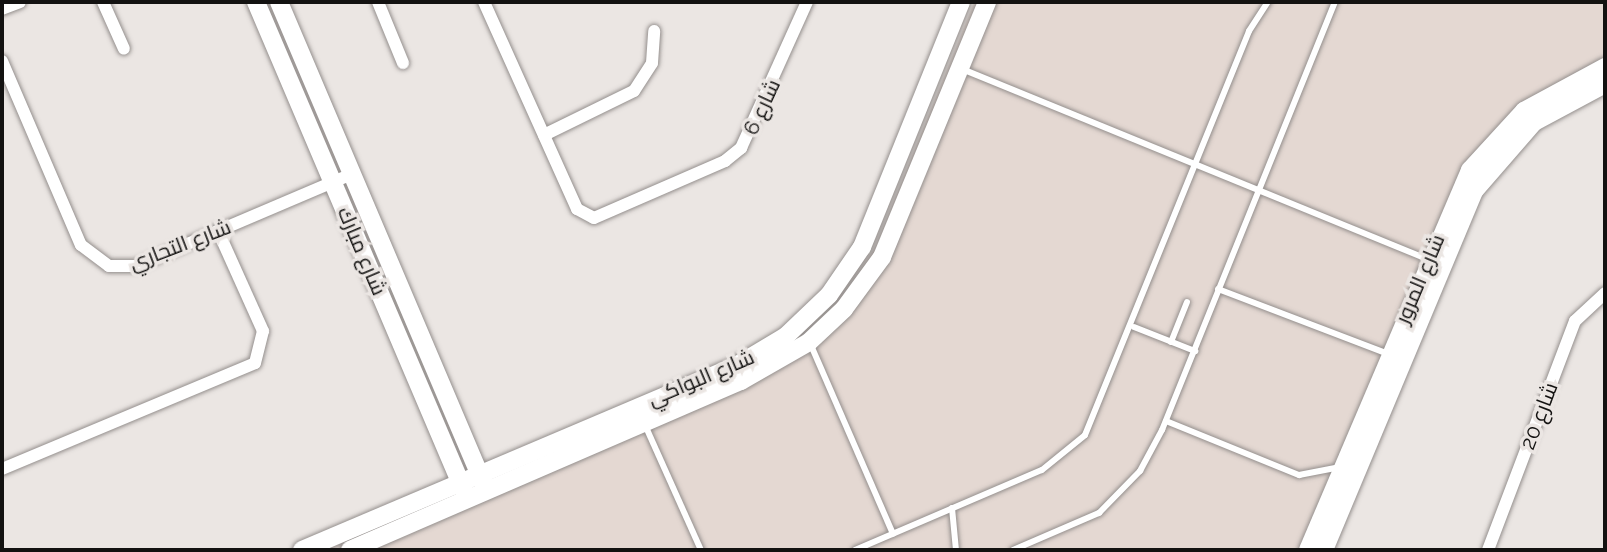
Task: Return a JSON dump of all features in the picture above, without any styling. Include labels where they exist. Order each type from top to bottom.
[{"type":"street","points":[[2,9],[20,2]]},
{"type":"street","points":[[103,2],[124,49]]},
{"type":"street","name":"شارع مبارك","points":[[256,2],[468,499]]},
{"type":"street","name":"شارع مبارك","points":[[279,2],[483,483]]},
{"type":"street","points":[[378,2],[403,63]]},
{"type":"street","points":[[484,2],[544,135],[634,91],[652,64],[654,31]]},
{"type":"street","name":"شارع 6","points":[[544,135],[577,209],[588,217],[606,217],[726,161],[741,148],[807,2]]},
{"type":"street","name":"شارع البواكي","points":[[350,550],[468,499],[483,483],[736,366],[808,317],[867,238],[961,2]]},
{"type":"street","name":"شارع البواكي","points":[[302,550],[460,482],[483,483],[644,424],[760,372],[809,342],[844,309],[882,257],[987,2]]},
{"type":"street","name":"شارع التجاري","points":[[2,61],[81,245],[92,258],[127,268],[352,174]]},
{"type":"street","name":"شارع المرور","points":[[1308,550],[1340,490],[1435,262],[1461,185],[1501,131],[1546,96],[1605,67]]},
{"type":"street","name":"شارع المرور","points":[[1324,550],[1340,490],[1342,466],[1388,354],[1474,191],[1513,141],[1554,108],[1605,84]]},
{"type":"street","points":[[2,470],[256,362],[263,331],[218,231]]},
{"type":"street","name":"شارع 20","points":[[1488,550],[1575,321],[1605,293]]},
{"type":"lane","points":[[855,550],[1042,470],[1076,445],[1100,410],[1249,31],[1268,2]]},
{"type":"lane","points":[[1013,550],[1111,505],[1140,471],[1166,421],[1256,188],[1335,2]]},
{"type":"lane","points":[[961,68],[1435,262]]},
{"type":"lane","points":[[1218,289],[1388,354]]},
{"type":"lane","points":[[1171,342],[1187,302]]},
{"type":"lane","points":[[1134,327],[1195,351]]},
{"type":"lane","points":[[809,342],[893,534]]},
{"type":"lane","points":[[1166,421],[1299,475],[1342,466]]},
{"type":"lane","points":[[644,424],[701,550]]},
{"type":"lane","points":[[952,508],[956,550]]},
{"type":"shaded area","points":[[974,2],[1605,2],[1605,72],[1499,144],[1314,550],[324,550],[744,367],[813,327],[848,290],[876,246]]}]
